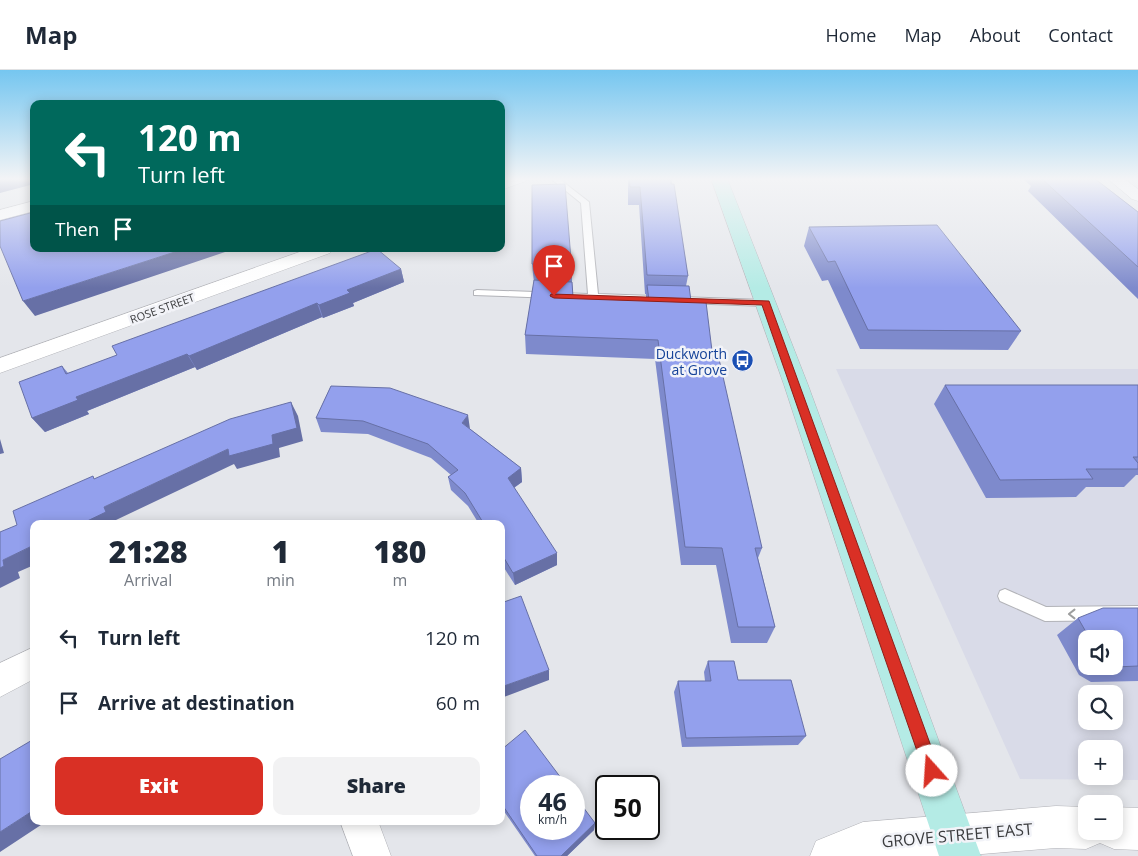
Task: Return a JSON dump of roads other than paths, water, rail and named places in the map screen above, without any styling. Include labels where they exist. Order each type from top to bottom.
[{"type":"main road","points":[[733,215],[766,303],[957,846]]},
{"type":"street","name":"ROSE STREET","points":[[0,366],[316,252]]},
{"type":"street","points":[[0,681],[30,664]]},
{"type":"street","points":[[360,825],[372,856]]},
{"type":"street","name":"GROVE STREET EAST","points":[[831,856],[863,843],[957,846],[1056,827],[1078,828]]},
{"type":"street","points":[[1123,828],[1138,828]]},
{"type":"lane","points":[[586,215],[593,297]]},
{"type":"lane","points":[[478,293],[766,303]]},
{"type":"lane","points":[[1005,596],[1045,614],[1138,613]]},
{"type":"place","name":"Duckworth at Grove","points":[[743,361]]}]
